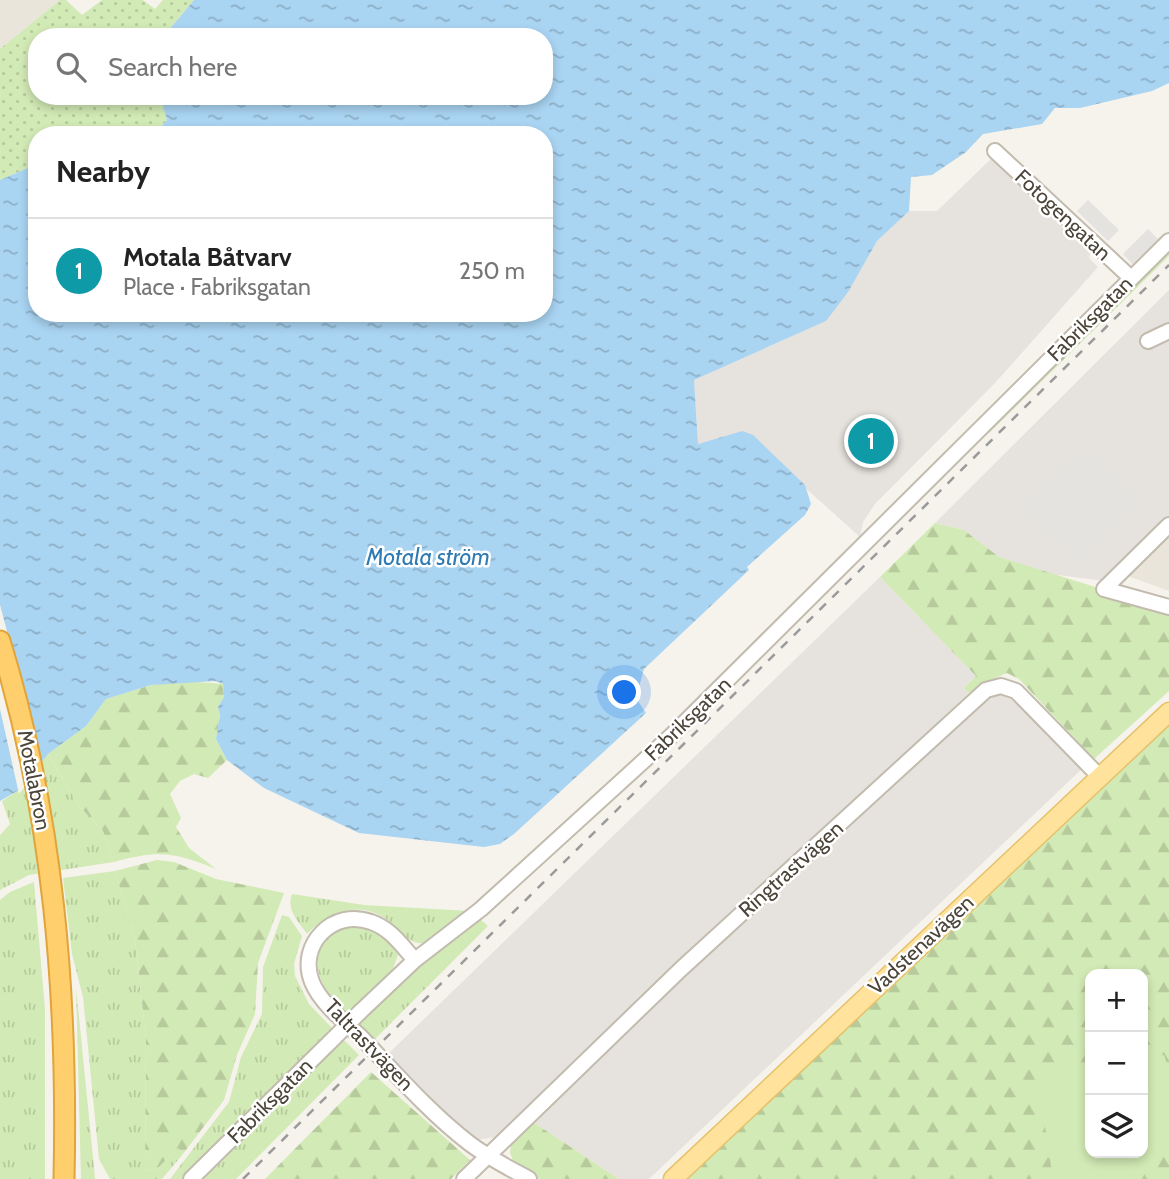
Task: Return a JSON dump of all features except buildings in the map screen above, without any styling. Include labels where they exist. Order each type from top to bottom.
[{"type":"highway","name":"Motalabron","points":[[0,641],[40,805],[51,922]]},
{"type":"highway","name":"Motalabron","points":[[0,685],[29,808],[51,922]]},
{"type":"highway","points":[[51,922],[52,1179]]},
{"type":"highway","points":[[51,922],[66,1060],[64,1179]]},
{"type":"main road","name":"Vadstenavägen","points":[[673,1179],[1169,712]]},
{"type":"street","name":"Fotogengatan","points":[[995,151],[1131,278]]},
{"type":"street","name":"Fabriksgatan","points":[[191,1179],[415,960],[481,909],[671,736],[1169,241]]},
{"type":"street","points":[[1148,341],[1169,331]]},
{"type":"street","points":[[1169,524],[1104,589],[1169,607]]},
{"type":"street","name":"Ringtrastvägen","points":[[464,1179],[681,968],[986,690],[1003,686],[1016,691],[1100,777]]},
{"type":"street","name":"Taltrastvägen","points":[[415,960],[382,927],[366,920],[345,919],[325,929],[317,937],[310,953],[309,971],[325,1001],[445,1123],[488,1156],[529,1179]]},
{"type":"shaded area","points":[[0,0],[60,0],[0,49]]},
{"type":"shaded area","points":[[994,156],[1092,246],[1089,258],[1098,267],[996,382],[875,504],[863,522],[860,537],[742,431],[698,444],[694,380],[826,321],[877,241],[909,211],[937,211]]},
{"type":"shaded area","points":[[1088,200],[1119,230],[1108,241],[1077,211]]},
{"type":"shaded area","points":[[1148,229],[1159,240],[1133,265],[1123,254]]},
{"type":"shaded area","points":[[1169,290],[1169,516],[1104,581],[1043,573],[999,557],[964,530],[935,523]]},
{"type":"shaded area","points":[[1085,443],[1144,504],[1077,565],[1017,507]]},
{"type":"shaded area","points":[[1169,531],[1169,591],[1125,575]]},
{"type":"shaded area","points":[[880,577],[976,676],[964,688],[969,693],[496,1137],[476,1140],[467,1135],[388,1054]]},
{"type":"shaded area","points":[[1004,690],[1013,693],[1084,767],[649,1179],[619,1179],[530,1120],[974,706]]},
{"type":"green space","points":[[60,0],[66,0],[82,15],[102,0],[143,0],[155,9],[163,0],[194,0],[171,28],[28,28],[28,105],[162,105],[167,120],[162,126],[28,126],[28,168],[0,180],[0,49]]},
{"type":"green space","points":[[1169,247],[1169,256],[989,433],[985,429]]},
{"type":"green space","points":[[935,523],[964,530],[999,557],[1169,610],[1169,691],[1094,759],[1019,679],[1007,673],[969,693],[964,688],[976,676],[880,577]]},
{"type":"green space","points":[[186,681],[223,684],[224,697],[218,707],[220,715],[216,739],[227,760],[208,778],[194,774],[180,781],[170,794],[181,818],[176,827],[189,848],[216,869],[177,856],[155,854],[114,862],[103,831],[79,806],[48,754],[86,726],[106,699],[151,685]]},
{"type":"green space","points":[[1169,720],[1169,1179],[683,1179]]},
{"type":"green space","points":[[48,754],[79,806],[103,831],[114,862],[29,875],[0,890],[0,835],[10,824],[2,801],[19,790]]},
{"type":"green space","points":[[157,860],[174,862],[216,879],[284,893],[258,963],[255,1014],[237,1055],[224,1100],[183,1154],[178,1148],[157,1169],[145,1171],[146,1039],[135,939],[115,871]]},
{"type":"green space","points":[[115,871],[135,939],[146,1039],[145,1171],[157,1169],[178,1148],[183,1154],[162,1179],[110,1179],[99,1159],[83,997],[72,954],[63,878]]},
{"type":"green space","points":[[34,882],[45,1010],[45,1179],[0,1179],[0,900],[10,892]]},
{"type":"green space","points":[[292,894],[364,905],[470,911],[426,943],[410,940],[379,915],[357,910],[325,919],[307,934],[292,910]]},
{"type":"green space","points":[[282,915],[289,917],[302,936],[294,964],[295,976],[309,1004],[334,1030],[185,1179],[170,1179],[229,1102],[241,1057],[262,1014],[263,967]]},
{"type":"green space","points":[[480,919],[488,926],[373,1041],[357,1025],[435,953]]},
{"type":"green space","points":[[353,926],[380,934],[398,955],[391,974],[348,1016],[331,997],[320,977],[318,956],[330,933]]},
{"type":"green space","points":[[76,987],[93,1157],[95,1179],[81,1179]]},
{"type":"green space","points":[[343,1039],[359,1055],[236,1179],[198,1179]]},
{"type":"green space","points":[[1164,1055],[1169,1070],[1169,1149],[1133,1179],[1053,1179],[1037,1072],[1085,1066],[1085,1158],[1148,1158],[1148,1057]]},
{"type":"green space","points":[[371,1072],[470,1160],[451,1179],[265,1179]]},
{"type":"green space","points":[[530,1120],[619,1179],[540,1179],[515,1165],[510,1153],[511,1141]]},
{"type":"water","name":"Motala ström","points":[[194,0],[1169,0],[1169,83],[1152,91],[1080,108],[1055,108],[1042,124],[983,134],[966,152],[932,175],[911,177],[909,211],[877,241],[848,292],[826,321],[694,380],[698,444],[742,431],[753,435],[805,485],[811,504],[805,515],[747,567],[749,570],[644,669],[636,698],[646,713],[514,834],[500,844],[484,847],[359,833],[264,788],[227,760],[216,739],[220,715],[218,707],[224,697],[223,684],[216,681],[151,685],[106,699],[86,726],[48,754],[19,790],[0,801],[0,180],[28,168],[28,322],[553,322],[553,126],[162,126],[167,120],[162,105],[553,105],[553,28],[171,28]]},
{"type":"pier","points":[[0,605],[43,765],[19,794],[0,709]]},
{"type":"railway","points":[[243,1179],[1169,265]]},
{"type":"place","name":"Motala Båtvarv","points":[[871,441]]}]
